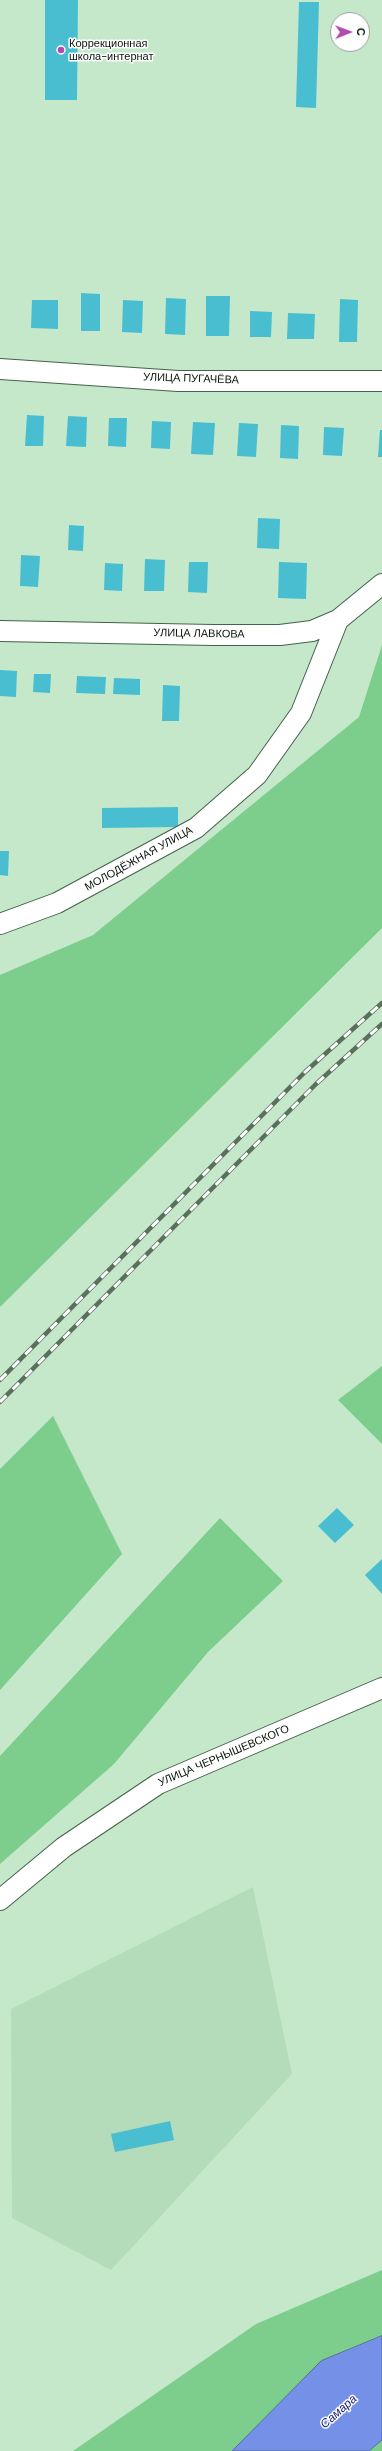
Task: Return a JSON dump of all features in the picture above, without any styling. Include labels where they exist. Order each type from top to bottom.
[{"type":"street","name":"УЛИЦА ПУГАЧЁВА","points":[[0,369],[178,381],[382,381]]},
{"type":"street","name":"УЛИЦА ЛАВКОВА","points":[[0,631],[280,635],[312,631],[338,620],[382,584]]},
{"type":"street","name":"МОЛОДЁЖНАЯ УЛИЦА","points":[[0,924],[57,903],[196,828],[257,775],[301,713],[338,620]]},
{"type":"street","name":"УЛИЦА ЧЕРНЫШЕВСКОГО","points":[[0,1900],[64,1847],[158,1784],[382,1688]]},
{"type":"shaded area","points":[[253,1887],[292,2074],[111,2270],[12,2218],[11,2009]]},
{"type":"green space","points":[[382,645],[382,928],[0,1307],[0,975],[93,935],[359,717]]},
{"type":"green space","points":[[382,1366],[382,1444],[338,1400]]},
{"type":"green space","points":[[53,1416],[122,1554],[0,1690],[0,1469]]},
{"type":"green space","points":[[220,1518],[283,1581],[208,1652],[114,1764],[0,1864],[0,1756]]},
{"type":"green space","points":[[382,2270],[382,2336],[321,2361],[232,2451],[73,2451],[256,2324]]},
{"type":"green space","points":[[382,2440],[382,2451],[369,2451]]},
{"type":"water","name":"Самара","points":[[382,2336],[382,2440],[369,2451],[232,2451],[321,2361]]},
{"type":"building","name":"Коррекционная школа-интернат","points":[[45,0],[78,0],[77,100],[45,100]]},
{"type":"building","points":[[299,2],[319,2],[316,108],[296,107]]},
{"type":"building","points":[[81,293],[100,294],[100,331],[81,331]]},
{"type":"building","points":[[206,296],[230,296],[229,336],[206,336]]},
{"type":"building","points":[[166,298],[186,299],[185,335],[165,334]]},
{"type":"building","points":[[340,299],[358,300],[357,342],[339,342]]},
{"type":"building","points":[[32,300],[58,300],[58,329],[31,328]]},
{"type":"building","points":[[123,300],[143,301],[142,333],[122,332]]},
{"type":"building","points":[[250,311],[272,312],[271,337],[250,337]]},
{"type":"building","points":[[288,313],[315,314],[314,339],[287,339]]},
{"type":"building","points":[[27,415],[44,416],[43,446],[25,446]]},
{"type":"building","points":[[68,416],[87,417],[86,447],[66,446]]},
{"type":"building","points":[[109,418],[127,418],[126,447],[108,446]]},
{"type":"building","points":[[152,421],[171,422],[170,449],[151,448]]},
{"type":"building","points":[[193,422],[215,423],[213,455],[191,454]]},
{"type":"building","points":[[239,423],[258,424],[256,457],[237,456]]},
{"type":"building","points":[[281,425],[299,426],[298,459],[280,458]]},
{"type":"building","points":[[324,427],[344,428],[342,456],[323,455]]},
{"type":"building","points":[[380,430],[382,430],[382,457],[378,457]]},
{"type":"building","points":[[258,518],[280,519],[279,549],[257,548]]},
{"type":"building","points":[[69,525],[84,526],[83,551],[68,550]]},
{"type":"building","points":[[21,555],[40,556],[38,587],[20,586]]},
{"type":"building","points":[[145,559],[165,560],[164,591],[144,591]]},
{"type":"building","points":[[189,562],[208,562],[207,593],[188,592]]},
{"type":"building","points":[[279,562],[307,563],[306,599],[278,598]]},
{"type":"building","points":[[105,563],[123,564],[122,591],[104,590]]},
{"type":"building","points":[[0,670],[17,671],[16,697],[0,696]]},
{"type":"building","points":[[34,674],[51,674],[50,693],[33,692]]},
{"type":"building","points":[[77,676],[106,677],[105,694],[76,693]]},
{"type":"building","points":[[114,678],[140,679],[140,695],[113,694]]},
{"type":"building","points":[[163,685],[180,686],[179,721],[162,721]]},
{"type":"building","points":[[178,807],[178,827],[102,828],[102,808]]},
{"type":"building","points":[[0,851],[9,851],[8,876],[0,875]]},
{"type":"building","points":[[337,1508],[354,1525],[335,1543],[318,1526]]},
{"type":"building","points":[[382,1559],[382,1594],[365,1575]]},
{"type":"building","points":[[170,2121],[174,2140],[115,2152],[111,2134]]},
{"type":"railway","points":[[0,1380],[305,1072],[382,1003]]},
{"type":"railway","points":[[0,1402],[316,1084],[382,1024]]},
{"type":"place","name":"Коррекционная школа-интернат","points":[[61,50]]}]
